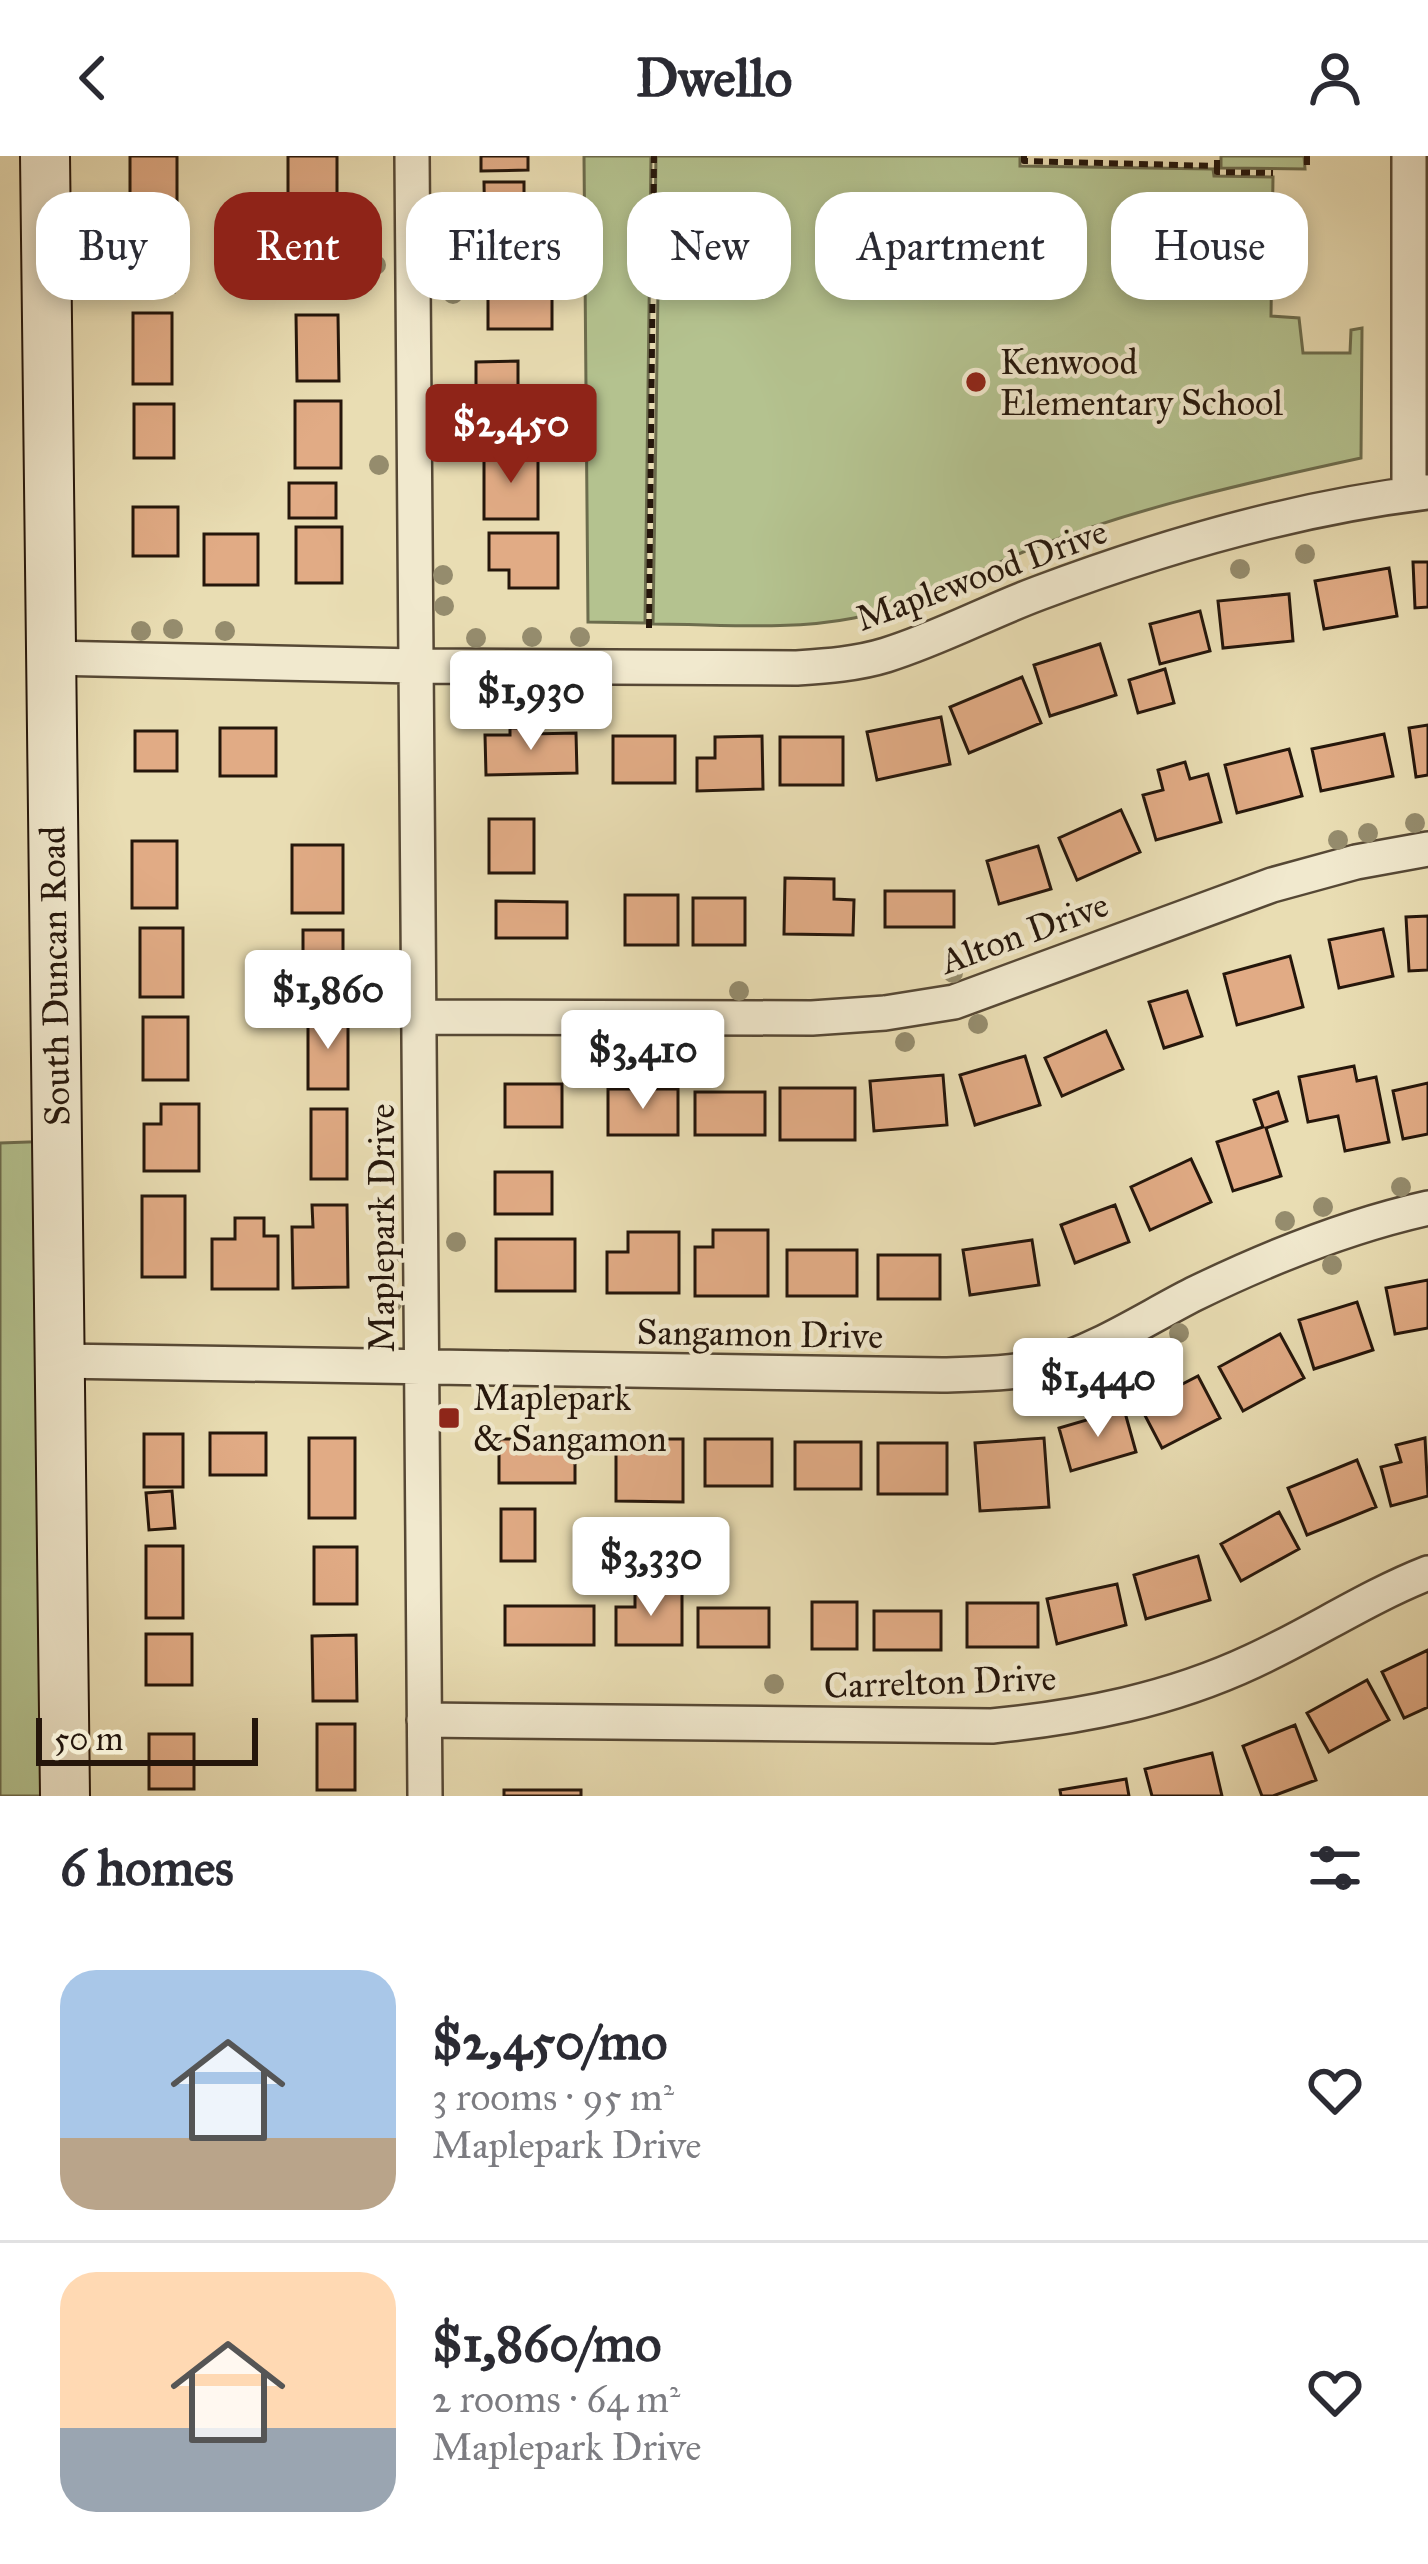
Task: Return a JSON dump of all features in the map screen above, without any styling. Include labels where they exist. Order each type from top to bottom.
[{"type":"main road","name":"South Duncan Road","points":[[45,156],[65,1796]]},
{"type":"street","name":"Maplepark Drive","points":[[412,156],[425,1796]]},
{"type":"street","points":[[1409,156],[1419,493]]},
{"type":"street","name":"Maplewood Drive","points":[[50,658],[416,666],[796,668],[846,664],[887,655],[1148,554],[1230,531],[1419,493]]},
{"type":"street","name":"Alton Drive","points":[[419,1017],[812,1018],[954,1002],[1272,885],[1428,849]]},
{"type":"street","name":"Sangamon Drive","points":[[58,1361],[1004,1372],[1078,1354],[1248,1268],[1428,1208]]},
{"type":"street","name":"Carrelton Drive","points":[[424,1720],[992,1726],[1059,1719],[1129,1705],[1197,1684],[1256,1660],[1428,1573]]},
{"type":"path","points":[[649,628],[654,156]]},
{"type":"path","points":[[1024,156],[1024,161],[1140,160],[1217,166]]},
{"type":"path","points":[[1217,156],[1217,172],[1273,173]]},
{"type":"path","points":[[1307,156],[1307,169]]},
{"type":"green space","points":[[584,156],[651,156],[651,192],[627,192],[627,300],[649,300],[645,623],[588,622],[585,300],[603,300],[603,192],[584,192]]},
{"type":"green space","name":"Kenwood Elementary School","points":[[656,156],[1020,156],[1020,166],[1213,169],[1214,176],[1273,177],[1273,192],[1111,192],[1111,300],[1271,300],[1271,316],[1299,318],[1303,353],[1350,353],[1351,330],[1362,328],[1361,458],[1113,520],[1033,548],[900,605],[854,618],[779,626],[653,624],[658,300],[791,300],[791,192],[655,192]]},
{"type":"green space","points":[[1221,156],[1304,156],[1305,169],[1221,168]]},
{"type":"green space","points":[[56,1141],[65,1796],[0,1796],[0,1143]]},
{"type":"building","points":[[130,156],[177,156],[177,192],[130,192]]},
{"type":"building","points":[[288,156],[337,156],[337,192],[288,192]]},
{"type":"building","points":[[481,156],[528,156],[528,170],[481,171]]},
{"type":"building","points":[[484,182],[524,182],[524,192],[484,192]]},
{"type":"building","points":[[488,300],[552,300],[552,329],[488,329]]},
{"type":"building","points":[[133,313],[172,313],[172,384],[133,384]]},
{"type":"building","points":[[296,315],[338,315],[339,381],[297,381]]},
{"type":"building","points":[[518,361],[518,413],[476,414],[476,362]]},
{"type":"building","points":[[295,401],[341,401],[341,468],[295,468]]},
{"type":"building","points":[[134,404],[174,404],[174,458],[134,458]]},
{"type":"building","points":[[484,452],[538,452],[538,519],[484,519]]},
{"type":"building","points":[[289,483],[336,483],[336,518],[289,518]]},
{"type":"building","points":[[133,507],[178,507],[178,556],[133,556]]},
{"type":"building","points":[[296,527],[342,527],[342,583],[296,583]]},
{"type":"building","points":[[489,533],[558,533],[558,588],[509,588],[509,570],[489,570]]},
{"type":"building","points":[[204,534],[258,534],[258,585],[204,585]]},
{"type":"building","points":[[1413,562],[1428,562],[1428,607],[1415,608]]},
{"type":"building","points":[[1389,568],[1397,616],[1324,629],[1315,581]]},
{"type":"building","points":[[1289,594],[1293,641],[1223,648],[1218,601]]},
{"type":"building","points":[[1200,611],[1210,651],[1160,664],[1150,624]]},
{"type":"building","points":[[1100,644],[1116,695],[1050,716],[1034,665]]},
{"type":"building","points":[[1165,669],[1174,703],[1138,713],[1129,680]]},
{"type":"building","points":[[1022,677],[1041,723],[969,753],[950,707]]},
{"type":"building","points":[[941,717],[950,764],[877,780],[867,732]]},
{"type":"building","points":[[1428,725],[1428,775],[1416,777],[1409,728]]},
{"type":"building","points":[[220,728],[276,728],[276,776],[220,776]]},
{"type":"building","points":[[510,728],[530,728],[530,734],[576,733],[577,773],[486,775],[485,735],[510,735]]},
{"type":"building","points":[[135,731],[177,731],[177,771],[135,771]]},
{"type":"building","points":[[1384,734],[1393,776],[1321,791],[1312,749]]},
{"type":"building","points":[[613,736],[675,736],[675,783],[613,783]]},
{"type":"building","points":[[762,736],[763,789],[697,791],[697,758],[715,758],[715,737]]},
{"type":"building","points":[[780,737],[843,737],[843,785],[780,785]]},
{"type":"building","points":[[1289,749],[1302,796],[1237,813],[1225,765]]},
{"type":"building","points":[[1185,762],[1190,779],[1208,774],[1221,822],[1156,840],[1143,795],[1163,790],[1158,770]]},
{"type":"building","points":[[1121,810],[1140,852],[1077,880],[1059,838]]},
{"type":"building","points":[[489,819],[534,819],[534,873],[489,873]]},
{"type":"building","points":[[132,841],[177,841],[177,908],[132,908]]},
{"type":"building","points":[[292,845],[343,845],[343,913],[292,913]]},
{"type":"building","points":[[1038,846],[1051,889],[999,904],[987,861]]},
{"type":"building","points":[[785,878],[834,879],[834,899],[854,900],[853,935],[784,934]]},
{"type":"building","points":[[885,891],[954,891],[954,927],[885,927]]},
{"type":"building","points":[[625,895],[678,895],[678,945],[625,945]]},
{"type":"building","points":[[693,898],[745,898],[745,945],[693,945]]},
{"type":"building","points":[[496,901],[567,902],[567,938],[496,938]]},
{"type":"building","points":[[1428,916],[1428,970],[1409,971],[1406,917]]},
{"type":"building","points":[[140,928],[183,928],[183,997],[140,997]]},
{"type":"building","points":[[1383,929],[1393,976],[1339,988],[1329,940]]},
{"type":"building","points":[[303,930],[343,930],[343,1000],[303,1000]]},
{"type":"building","points":[[1290,956],[1303,1007],[1237,1025],[1224,974]]},
{"type":"building","points":[[1187,991],[1202,1036],[1164,1048],[1149,1002]]},
{"type":"building","points":[[308,1015],[348,1015],[348,1089],[308,1089]]},
{"type":"building","points":[[143,1017],[188,1017],[188,1080],[143,1080]]},
{"type":"building","points":[[1106,1031],[1123,1069],[1062,1096],[1045,1058]]},
{"type":"building","points":[[1025,1056],[1040,1105],[975,1125],[960,1075]]},
{"type":"building","points":[[1354,1066],[1357,1081],[1376,1077],[1389,1142],[1345,1151],[1338,1116],[1308,1122],[1299,1077]]},
{"type":"building","points":[[943,1075],[947,1125],[874,1131],[870,1081]]},
{"type":"building","points":[[1428,1083],[1428,1134],[1403,1139],[1393,1091]]},
{"type":"building","points":[[505,1084],[562,1084],[562,1127],[505,1127]]},
{"type":"building","points":[[780,1088],[855,1088],[855,1140],[780,1140]]},
{"type":"building","points":[[608,1089],[678,1089],[678,1135],[608,1135]]},
{"type":"building","points":[[695,1092],[765,1092],[765,1135],[695,1135]]},
{"type":"building","points":[[1278,1092],[1287,1121],[1266,1128],[1281,1176],[1233,1191],[1217,1142],[1263,1127],[1254,1100]]},
{"type":"building","points":[[161,1104],[199,1104],[199,1171],[144,1171],[144,1124],[161,1124]]},
{"type":"building","points":[[311,1109],[347,1109],[347,1179],[311,1179]]},
{"type":"building","points":[[1191,1159],[1211,1202],[1150,1230],[1131,1187]]},
{"type":"building","points":[[495,1172],[552,1172],[552,1214],[495,1214]]},
{"type":"building","points":[[142,1196],[185,1196],[185,1277],[142,1277]]},
{"type":"building","points":[[312,1205],[347,1205],[348,1287],[293,1288],[292,1227],[313,1227]]},
{"type":"building","points":[[1115,1205],[1129,1242],[1075,1263],[1061,1225]]},
{"type":"building","points":[[235,1218],[264,1218],[264,1236],[278,1236],[278,1289],[212,1289],[212,1239],[235,1239]]},
{"type":"building","points":[[713,1230],[768,1230],[768,1296],[695,1296],[695,1247],[713,1247]]},
{"type":"building","points":[[628,1232],[679,1232],[679,1293],[607,1293],[607,1252],[628,1252]]},
{"type":"building","points":[[496,1239],[575,1239],[575,1291],[496,1291]]},
{"type":"building","points":[[1032,1240],[1039,1285],[970,1295],[963,1250]]},
{"type":"building","points":[[787,1250],[857,1250],[857,1296],[787,1296]]},
{"type":"building","points":[[878,1255],[940,1255],[940,1299],[878,1299]]},
{"type":"building","points":[[1428,1280],[1428,1328],[1395,1334],[1386,1288]]},
{"type":"building","points":[[1357,1302],[1373,1350],[1314,1369],[1299,1320]]},
{"type":"building","points":[[1280,1334],[1304,1378],[1243,1411],[1219,1367]]},
{"type":"building","points":[[1198,1376],[1220,1418],[1162,1448],[1140,1406]]},
{"type":"building","points":[[1124,1409],[1136,1452],[1071,1471],[1059,1428]]},
{"type":"building","points":[[210,1433],[266,1433],[266,1475],[210,1475]]},
{"type":"building","points":[[144,1434],[183,1434],[183,1487],[144,1487]]},
{"type":"building","points":[[309,1438],[355,1438],[355,1518],[309,1518]]},
{"type":"building","points":[[1044,1438],[1049,1507],[980,1511],[975,1443]]},
{"type":"building","points":[[1425,1438],[1428,1496],[1391,1506],[1381,1467],[1401,1462],[1396,1445]]},
{"type":"building","points":[[499,1439],[575,1439],[575,1483],[499,1483]]},
{"type":"building","points":[[616,1439],[683,1439],[683,1502],[616,1501]]},
{"type":"building","points":[[705,1439],[772,1439],[772,1486],[705,1486]]},
{"type":"building","points":[[795,1442],[861,1442],[861,1489],[795,1489]]},
{"type":"building","points":[[878,1443],[947,1443],[947,1494],[878,1494]]},
{"type":"building","points":[[1357,1460],[1376,1507],[1307,1535],[1288,1488]]},
{"type":"building","points":[[172,1491],[175,1528],[149,1530],[146,1493]]},
{"type":"building","points":[[501,1509],[535,1509],[535,1561],[501,1561]]},
{"type":"building","points":[[1279,1512],[1299,1549],[1241,1581],[1221,1544]]},
{"type":"building","points":[[146,1546],[183,1546],[183,1618],[146,1618]]},
{"type":"building","points":[[314,1547],[357,1547],[357,1604],[314,1604]]},
{"type":"building","points":[[1198,1556],[1210,1600],[1146,1619],[1134,1575]]},
{"type":"building","points":[[1117,1584],[1126,1625],[1057,1644],[1047,1599]]},
{"type":"building","points":[[635,1590],[682,1590],[682,1645],[616,1645],[616,1607],[635,1607]]},
{"type":"building","points":[[812,1602],[857,1602],[857,1649],[812,1649]]},
{"type":"building","points":[[967,1603],[1038,1603],[1038,1647],[967,1647]]},
{"type":"building","points":[[505,1606],[594,1606],[594,1645],[505,1645]]},
{"type":"building","points":[[698,1608],[769,1608],[769,1647],[698,1647]]},
{"type":"building","points":[[874,1611],[941,1611],[941,1650],[874,1650]]},
{"type":"building","points":[[146,1634],[192,1634],[192,1685],[146,1685]]},
{"type":"building","points":[[356,1635],[357,1701],[313,1701],[312,1636]]},
{"type":"building","points":[[1428,1650],[1428,1707],[1404,1718],[1382,1672]]},
{"type":"building","points":[[1367,1680],[1389,1720],[1329,1752],[1307,1713]]},
{"type":"building","points":[[317,1724],[355,1724],[355,1790],[317,1790]]},
{"type":"building","points":[[1295,1725],[1316,1780],[1262,1796],[1243,1746]]},
{"type":"building","points":[[149,1734],[194,1734],[194,1789],[149,1789]]},
{"type":"building","points":[[1212,1753],[1222,1796],[1152,1796],[1145,1769]]},
{"type":"building","points":[[1126,1779],[1129,1796],[1061,1796],[1060,1790]]},
{"type":"building","points":[[504,1790],[581,1790],[581,1796],[504,1796]]},
{"type":"place","name":"Kenwood Elementary School","points":[[976,382]]},
{"type":"place","name":"Maplepark & Sangamon","points":[[449,1418]]}]
